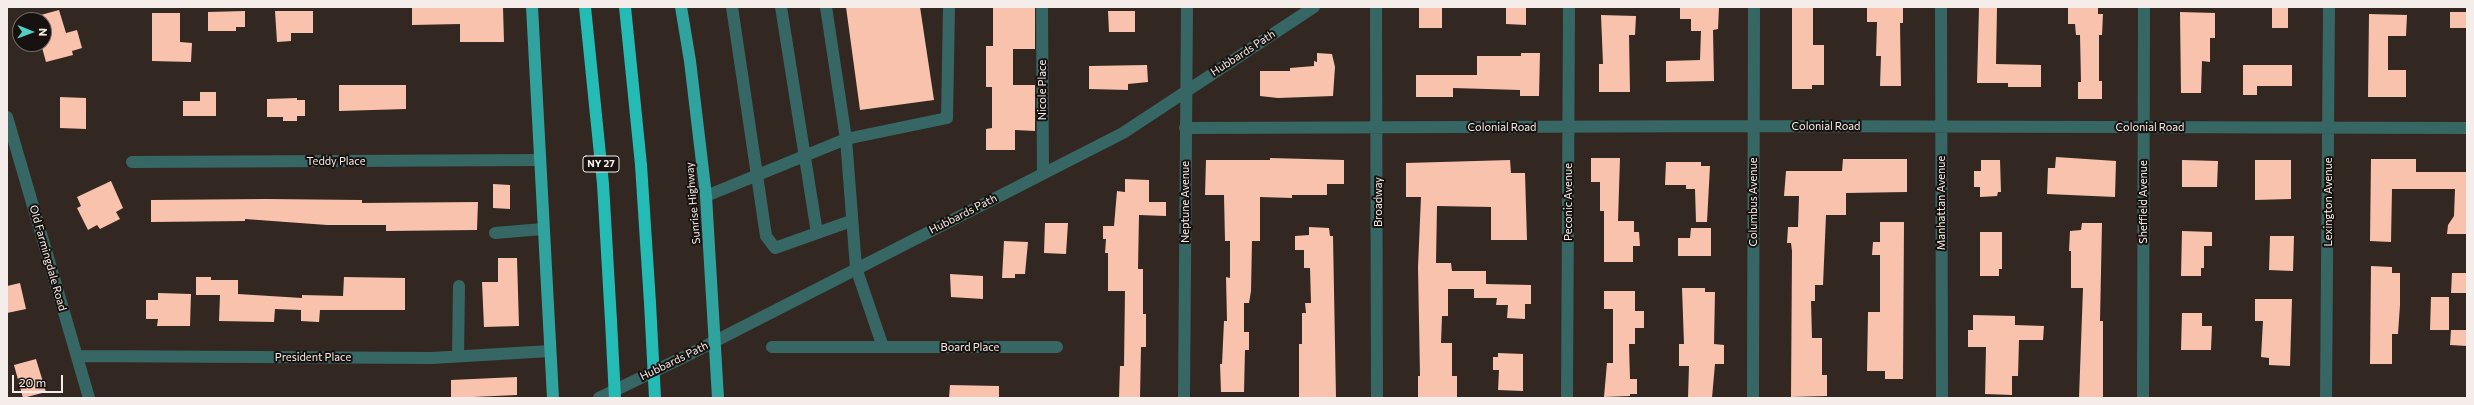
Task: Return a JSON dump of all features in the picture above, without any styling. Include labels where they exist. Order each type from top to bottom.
[{"type":"highway","name":"NY 27","points":[[586,7],[602,169],[615,398]]},
{"type":"highway","points":[[625,7],[641,165],[655,398]]},
{"type":"main road","points":[[532,7],[552,398]]},
{"type":"main road","name":"Sunrise Highway","points":[[681,7],[690,61],[706,196],[718,398]]},
{"type":"street","points":[[732,7],[766,236],[775,248],[851,220]]},
{"type":"street","points":[[781,7],[817,233]]},
{"type":"street","points":[[826,7],[846,139],[851,220],[856,268],[883,347]]},
{"type":"street","points":[[706,196],[846,139],[947,118],[949,7]]},
{"type":"street","name":"Nicole Place","points":[[1042,7],[1043,173]]},
{"type":"street","name":"Neptune Avenue","points":[[1184,398],[1186,7]]},
{"type":"street","name":"Hubbards Path","points":[[599,398],[715,341],[1123,132],[1314,7]]},
{"type":"street","name":"Broadway","points":[[1376,7],[1378,127],[1377,398]]},
{"type":"street","name":"Peconic Avenue","points":[[1567,398],[1569,7]]},
{"type":"street","name":"Columbus Avenue","points":[[1753,398],[1754,7]]},
{"type":"street","name":"Manhattan Avenue","points":[[1941,7],[1942,398]]},
{"type":"street","name":"Sheffield Avenue","points":[[2143,398],[2144,7]]},
{"type":"street","name":"Lexington Avenue","points":[[2326,398],[2329,7]]},
{"type":"street","name":"Old Farmingdale Road","points":[[7,118],[89,398]]},
{"type":"street","name":"Colonial Road","points":[[1185,128],[1753,126],[2467,128]]},
{"type":"street","name":"Teddy Place","points":[[132,162],[540,160]]},
{"type":"street","points":[[495,233],[543,229]]},
{"type":"street","points":[[458,356],[459,286]]},
{"type":"street","name":"Board Place","points":[[772,347],[1057,347]]},
{"type":"street","name":"President Place","points":[[77,356],[458,356],[550,351]]},
{"type":"building","points":[[412,7],[503,7],[504,42],[460,42],[460,24],[412,25]]},
{"type":"building","points":[[846,7],[920,7],[934,100],[860,110]]},
{"type":"building","points":[[993,7],[1035,7],[1035,49],[1013,49],[1013,85],[1035,85],[1035,131],[1015,130],[1015,150],[986,150],[986,129],[992,128],[992,87],[986,87],[986,46],[993,46]]},
{"type":"building","points":[[1419,7],[1442,7],[1442,28],[1419,28]]},
{"type":"building","points":[[1506,7],[1526,7],[1526,25],[1506,24]]},
{"type":"building","points":[[1680,7],[1719,7],[1718,29],[1713,30],[1714,81],[1666,82],[1666,61],[1700,60],[1701,31],[1691,31],[1691,19],[1680,19]]},
{"type":"building","points":[[1792,7],[1813,7],[1813,45],[1824,45],[1824,85],[1812,85],[1812,89],[1792,89]]},
{"type":"building","points":[[1867,7],[1903,7],[1903,23],[1900,23],[1901,86],[1880,86],[1881,56],[1876,56],[1877,22],[1867,22]]},
{"type":"building","points":[[1979,7],[1997,7],[1996,64],[2041,65],[2041,87],[2008,87],[2008,83],[1977,83]]},
{"type":"building","points":[[2068,7],[2098,7],[2098,14],[2103,14],[2102,35],[2099,35],[2099,81],[2102,81],[2102,99],[2078,99],[2078,82],[2081,82],[2080,35],[2076,35],[2075,24],[2068,24]]},
{"type":"building","points":[[2272,7],[2288,7],[2288,28],[2272,28]]},
{"type":"building","points":[[59,10],[66,33],[77,30],[82,48],[72,51],[73,55],[46,62],[43,52],[52,52],[52,12]]},
{"type":"building","points":[[245,11],[245,27],[236,27],[236,31],[208,31],[208,12]]},
{"type":"building","points":[[275,11],[313,11],[313,33],[291,33],[291,41],[277,42]]},
{"type":"building","points":[[1108,11],[1135,11],[1135,32],[1109,32]]},
{"type":"building","points":[[2180,12],[2215,13],[2215,38],[2210,38],[2210,62],[2202,61],[2201,93],[2181,93]]},
{"type":"building","points":[[2450,12],[2467,12],[2467,28],[2450,28]]},
{"type":"building","points":[[152,13],[180,13],[180,42],[192,43],[191,62],[152,61]]},
{"type":"building","points":[[2369,14],[2407,15],[2406,36],[2388,36],[2388,70],[2406,70],[2406,97],[2368,97]]},
{"type":"building","points":[[1601,15],[1636,16],[1635,35],[1629,35],[1630,92],[1599,92],[1599,64],[1603,64]]},
{"type":"building","points":[[1317,53],[1332,54],[1335,67],[1333,96],[1278,98],[1260,96],[1260,71],[1290,71],[1290,68],[1314,66],[1314,61],[1317,62]]},
{"type":"building","points":[[1521,53],[1540,53],[1539,96],[1520,96],[1520,90],[1453,88],[1453,97],[1416,97],[1416,75],[1477,75],[1477,56],[1521,56]]},
{"type":"building","points":[[1147,65],[1148,82],[1128,84],[1128,90],[1089,89],[1089,66]]},
{"type":"building","points":[[2243,65],[2292,65],[2292,86],[2257,86],[2257,95],[2243,95]]},
{"type":"building","points":[[339,85],[406,85],[406,109],[339,111]]},
{"type":"building","points":[[200,92],[216,92],[216,116],[183,116],[183,101],[200,101]]},
{"type":"building","points":[[60,97],[86,98],[86,129],[60,128]]},
{"type":"building","points":[[297,98],[297,100],[305,100],[305,116],[297,116],[297,121],[283,121],[283,117],[267,117],[267,99]]},
{"type":"building","points":[[2056,157],[2116,161],[2115,197],[2047,194],[2048,168],[2055,168]]},
{"type":"building","points":[[1270,158],[1344,160],[1344,184],[1327,184],[1327,195],[1292,195],[1292,198],[1260,197],[1260,241],[1252,241],[1251,291],[1249,303],[1244,303],[1244,332],[1249,332],[1249,350],[1245,350],[1244,392],[1221,392],[1220,364],[1222,364],[1224,321],[1227,321],[1226,277],[1230,278],[1230,241],[1225,241],[1224,195],[1205,195],[1206,160],[1270,160]]},
{"type":"building","points":[[1591,158],[1620,158],[1618,221],[1634,221],[1634,232],[1639,232],[1640,246],[1633,246],[1633,262],[1604,262],[1604,211],[1600,211],[1600,182],[1591,182]]},
{"type":"building","points":[[1843,159],[1907,159],[1907,192],[1846,193],[1846,215],[1826,215],[1823,285],[1815,285],[1815,301],[1811,301],[1812,338],[1822,338],[1822,375],[1827,375],[1827,396],[1791,397],[1792,251],[1791,243],[1787,243],[1788,227],[1798,227],[1799,196],[1784,196],[1786,171],[1842,171]]},
{"type":"building","points":[[2371,159],[2416,159],[2416,172],[2467,172],[2467,234],[2447,234],[2448,225],[2454,216],[2455,189],[2392,189],[2391,242],[2370,241]]},
{"type":"building","points":[[1510,160],[1511,173],[1525,173],[1527,240],[1491,240],[1491,207],[1437,206],[1436,263],[1451,263],[1452,271],[1486,271],[1486,284],[1531,285],[1531,304],[1525,304],[1525,319],[1507,318],[1508,305],[1496,305],[1497,298],[1474,298],[1474,289],[1448,289],[1448,316],[1442,316],[1441,343],[1452,343],[1452,376],[1457,376],[1457,398],[1418,398],[1418,376],[1420,376],[1418,267],[1421,197],[1406,197],[1406,163]]},
{"type":"building","points":[[1981,160],[2000,160],[2001,192],[1998,192],[1997,196],[1980,197],[1980,187],[1974,187],[1974,171],[1981,171]]},
{"type":"building","points":[[2182,160],[2218,161],[2217,187],[2182,187]]},
{"type":"building","points":[[2255,160],[2291,160],[2291,199],[2255,200]]},
{"type":"building","points":[[1666,162],[1701,162],[1701,166],[1710,166],[1707,222],[1696,222],[1695,189],[1686,189],[1686,185],[1665,185]]},
{"type":"building","points":[[1125,179],[1149,180],[1149,202],[1166,202],[1166,216],[1139,215],[1138,269],[1143,269],[1143,314],[1146,314],[1146,347],[1141,347],[1140,398],[1119,398],[1120,366],[1124,366],[1125,291],[1108,291],[1108,253],[1105,253],[1106,239],[1103,239],[1103,226],[1114,226],[1117,191],[1125,192]]},
{"type":"building","points":[[111,181],[123,208],[116,212],[120,219],[100,229],[97,225],[88,230],[77,208],[81,206],[77,197]]},
{"type":"building","points":[[493,184],[510,185],[510,209],[493,208]]},
{"type":"building","points":[[151,200],[362,200],[362,203],[478,202],[477,230],[386,231],[386,225],[327,225],[245,219],[245,221],[151,222]]},
{"type":"building","points":[[1880,222],[1904,222],[1903,379],[1885,379],[1885,371],[1867,371],[1868,312],[1880,312],[1880,255],[1872,255],[1873,242],[1880,242]]},
{"type":"building","points":[[1045,223],[1068,223],[1066,254],[1044,253]]},
{"type":"building","points":[[2082,223],[2102,223],[2100,321],[2103,321],[2103,398],[2079,398],[2083,288],[2071,288],[2071,251],[2069,251],[2070,231],[2081,230]]},
{"type":"building","points":[[1309,227],[1329,228],[1330,236],[1333,236],[1336,398],[1299,398],[1299,344],[1302,344],[1302,313],[1306,313],[1305,303],[1311,303],[1310,268],[1304,268],[1304,250],[1295,250],[1295,236],[1309,235]]},
{"type":"building","points":[[1691,228],[1711,228],[1711,256],[1678,256],[1678,238],[1690,238]]},
{"type":"building","points":[[2182,231],[2212,232],[2212,246],[2204,246],[2204,268],[2201,268],[2201,276],[2181,276]]},
{"type":"building","points":[[1980,232],[2002,232],[2002,269],[1999,269],[1999,276],[1980,276]]},
{"type":"building","points":[[2270,236],[2294,236],[2293,271],[2269,270]]},
{"type":"building","points":[[1004,241],[1028,242],[1025,274],[1015,274],[1015,278],[1002,278]]},
{"type":"building","points":[[498,258],[517,258],[519,326],[484,327],[482,282],[498,282]]},
{"type":"building","points":[[2371,266],[2392,267],[2392,273],[2400,273],[2398,334],[2392,334],[2392,364],[2370,364]]},
{"type":"building","points":[[2452,273],[2467,273],[2467,293],[2451,293]]},
{"type":"building","points":[[950,274],[983,276],[983,299],[951,297]]},
{"type":"building","points":[[196,277],[211,277],[211,280],[238,280],[238,294],[302,298],[302,295],[343,296],[344,277],[405,278],[405,310],[320,310],[318,322],[301,321],[301,310],[275,309],[274,322],[219,321],[220,295],[196,295]]},
{"type":"building","points":[[20,283],[26,309],[7,313],[7,286]]},
{"type":"building","points":[[1682,288],[1705,288],[1705,292],[1715,292],[1714,344],[1724,345],[1724,364],[1715,364],[1712,398],[1688,398],[1689,366],[1679,366],[1679,344],[1684,344]]},
{"type":"building","points":[[1604,291],[1635,291],[1635,311],[1644,311],[1644,328],[1635,328],[1635,344],[1629,344],[1630,379],[1637,379],[1637,394],[1630,394],[1630,396],[1604,397],[1607,363],[1613,363],[1613,309],[1604,309]]},
{"type":"building","points":[[158,293],[191,294],[190,326],[157,326],[158,319],[146,319],[146,300],[158,300]]},
{"type":"building","points":[[2431,297],[2449,297],[2449,330],[2430,330]]},
{"type":"building","points":[[2255,299],[2292,299],[2290,366],[2269,365],[2269,358],[2261,357],[2263,321],[2255,321]]},
{"type":"building","points":[[2182,313],[2202,313],[2202,326],[2212,326],[2211,350],[2181,350]]},
{"type":"building","points":[[1973,315],[2015,316],[2015,325],[2044,326],[2043,340],[2019,340],[2018,376],[2012,376],[2012,395],[1985,394],[1986,347],[1968,347],[1968,330],[1973,330]]},
{"type":"building","points":[[2451,330],[2467,330],[2467,346],[2450,345]]},
{"type":"building","points":[[1498,353],[1523,354],[1523,391],[1498,390],[1499,370],[1493,370],[1493,357],[1498,357]]},
{"type":"building","points":[[36,359],[46,392],[23,398],[14,365]]},
{"type":"building","points":[[517,377],[517,395],[451,398],[451,380]]},
{"type":"building","points":[[950,385],[999,386],[999,398],[949,398]]}]
